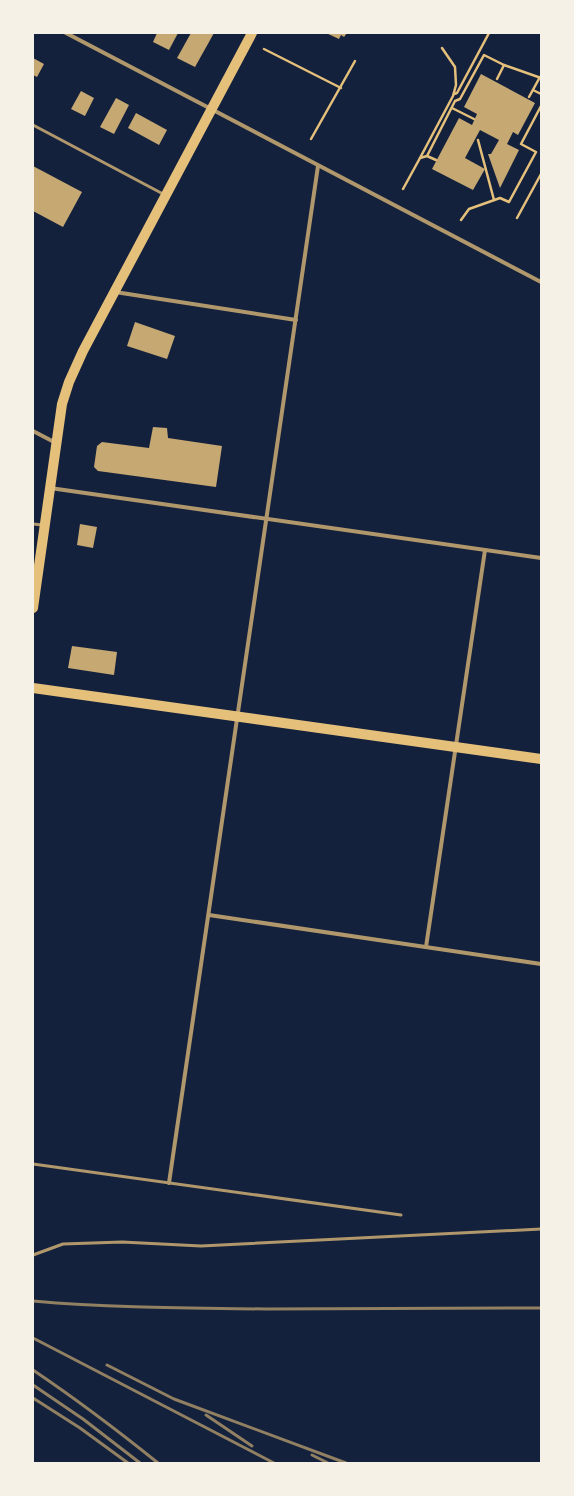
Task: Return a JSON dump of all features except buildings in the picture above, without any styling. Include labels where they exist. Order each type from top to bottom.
[{"type":"main road","points":[[33,608],[35,574],[50,488],[62,404],[69,382],[74,369],[252,33]]},
{"type":"main road","points":[[33,688],[238,718],[456,746],[541,759]]},
{"type":"street","points":[[66,33],[541,282]]},
{"type":"street","points":[[169,1183],[318,166]]},
{"type":"street","points":[[115,292],[296,320]]},
{"type":"street","points":[[33,432],[56,443]]},
{"type":"street","points":[[50,488],[541,558]]},
{"type":"street","points":[[426,947],[484,550]]},
{"type":"street","points":[[208,915],[541,964]]},
{"type":"lane","points":[[33,125],[166,195]]},
{"type":"lane","points":[[33,524],[44,525]]},
{"type":"lane","points":[[33,1164],[401,1215]]},
{"type":"lane","points":[[33,1254],[62,1244],[122,1242],[201,1246],[541,1229]]},
{"type":"path","points":[[453,94],[458,93],[489,33]]},
{"type":"path","points":[[403,189],[453,94],[456,85],[455,67],[442,48]]},
{"type":"path","points":[[264,49],[341,88]]},
{"type":"path","points":[[427,156],[455,101],[460,99],[484,55],[504,65],[540,78],[530,97]]},
{"type":"path","points":[[311,139],[355,61]]},
{"type":"path","points":[[497,79],[504,65]]},
{"type":"path","points":[[533,90],[541,94]]},
{"type":"path","points":[[461,220],[469,209],[500,198],[509,202],[536,152],[521,144],[541,106]]},
{"type":"path","points":[[452,108],[474,119]]},
{"type":"path","points":[[478,140],[494,200]]},
{"type":"path","points":[[420,158],[427,156],[436,160]]},
{"type":"path","points":[[517,218],[541,174]]},
{"type":"railway","points":[[33,1301],[120,1306],[266,1309],[541,1308]]},
{"type":"railway","points":[[33,1338],[274,1463]]},
{"type":"railway","points":[[107,1365],[174,1399],[346,1463]]},
{"type":"railway","points":[[33,1370],[96,1415],[158,1463]]},
{"type":"railway","points":[[33,1385],[83,1419],[140,1463]]},
{"type":"railway","points":[[33,1398],[80,1428],[128,1463]]},
{"type":"railway","points":[[206,1415],[252,1446]]},
{"type":"railway","points":[[312,1455],[328,1463]]}]
